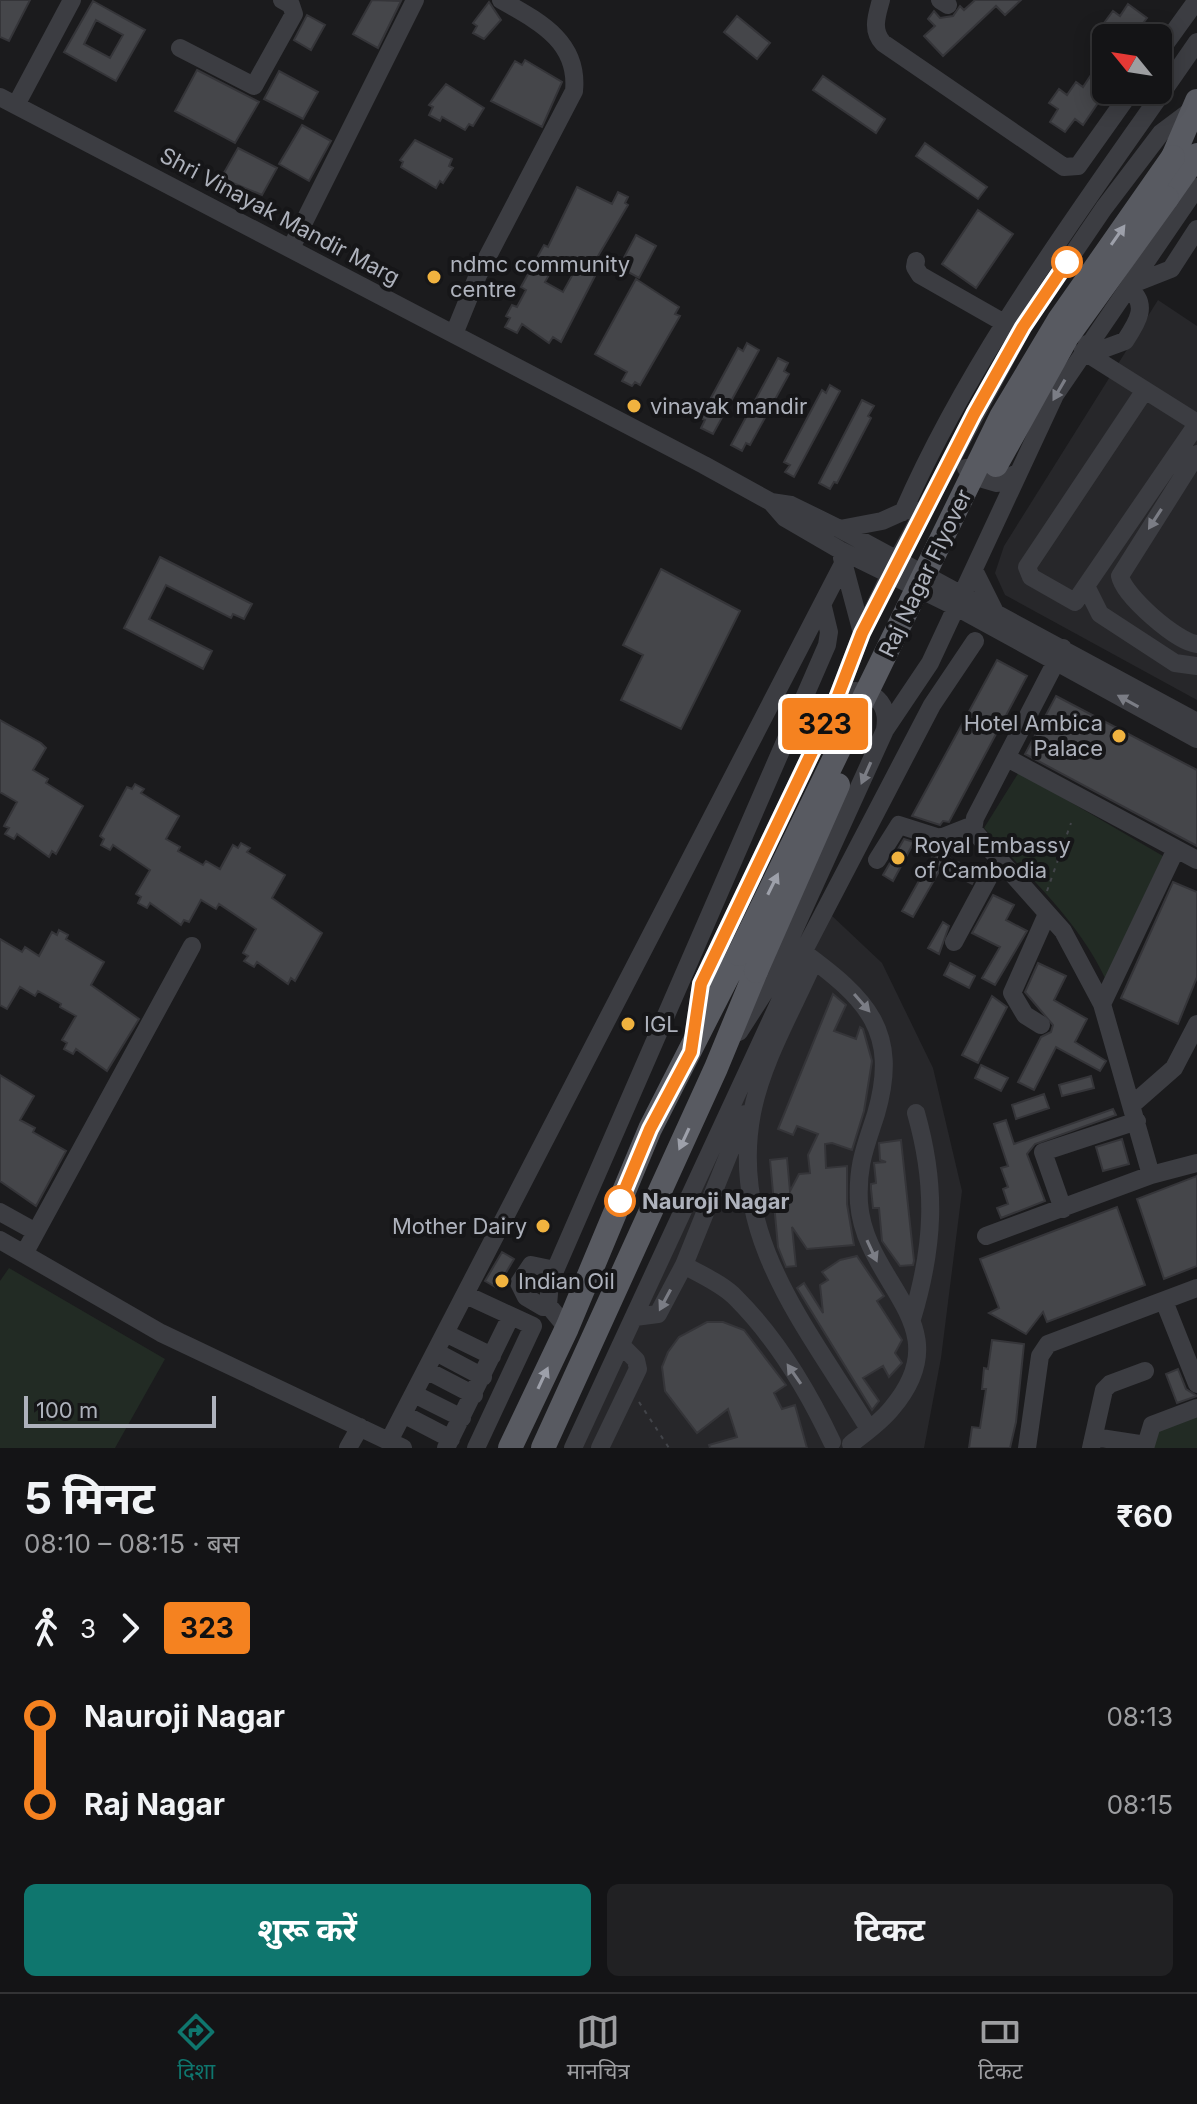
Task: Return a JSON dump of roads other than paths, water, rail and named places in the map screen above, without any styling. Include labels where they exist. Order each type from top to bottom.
[{"type":"main road","name":"Raj Nagar Flyover","points":[[510,1448],[567,1328],[650,1129],[691,1052],[748,963],[1007,442],[1067,337],[1167,198],[1185,156],[1193,106]]},
{"type":"main road","name":"Raj Nagar Flyover","points":[[543,1448],[716,1068],[748,963],[1001,417],[1059,320],[1185,156]]},
{"type":"street","points":[[8,101],[72,0]]},
{"type":"street","points":[[180,48],[254,86],[294,14],[291,5],[282,0]]},
{"type":"street","points":[[291,248],[415,0]]},
{"type":"street","points":[[454,334],[478,275],[574,91],[571,60],[562,41],[544,24],[501,0]]},
{"type":"street","points":[[881,0],[876,36],[883,43],[1064,167],[1078,166],[1122,104]]},
{"type":"street","points":[[1172,35],[1197,0]]},
{"type":"street","points":[[691,1052],[701,984],[834,706],[862,633],[893,568],[1023,327],[1197,42]]},
{"type":"street","name":"Shri Vinayak Mandir Marg","points":[[8,101],[771,502],[785,518],[842,556],[893,568]]},
{"type":"street","points":[[903,512],[960,399],[1006,324],[1097,202],[1161,133],[1193,106]]},
{"type":"street","points":[[716,1068],[769,985],[885,730],[930,663],[1055,395],[1197,187]]},
{"type":"street","points":[[1129,287],[1171,269],[1197,229]]},
{"type":"street","points":[[916,261],[915,267],[920,275],[1006,324]]},
{"type":"street","points":[[1085,348],[1106,348],[1125,341],[1141,308],[1139,298],[1129,287]]},
{"type":"street","points":[[1085,348],[1197,424],[1075,602],[1031,577],[1027,567],[1145,390]]},
{"type":"street","points":[[961,439],[963,461],[973,476],[997,483],[1019,472]]},
{"type":"street","points":[[1197,454],[1120,576],[1127,592],[1176,637],[1197,644]]},
{"type":"street","points":[[840,529],[882,521],[928,500]]},
{"type":"street","points":[[771,502],[791,505],[840,529],[893,568],[996,614],[1197,739]]},
{"type":"street","points":[[842,556],[862,633]]},
{"type":"street","points":[[0,1240],[161,1333],[360,1427],[388,1444],[823,607],[842,556]]},
{"type":"street","points":[[974,570],[996,614]]},
{"type":"street","points":[[1086,586],[1100,614],[1175,663],[1197,666]]},
{"type":"street","points":[[959,600],[1005,636],[1060,655],[1197,722]]},
{"type":"street","points":[[476,1448],[545,1303],[555,1270],[669,1003],[827,645],[829,632],[823,607]]},
{"type":"street","points":[[930,663],[953,647],[1005,636]]},
{"type":"street","points":[[635,1317],[658,1314],[684,1265],[809,956],[861,838],[939,693],[975,641]]},
{"type":"street","points":[[877,860],[899,825],[940,838],[973,825],[1060,655]]},
{"type":"street","points":[[834,706],[853,691],[876,697],[887,718],[885,730]]},
{"type":"street","points":[[1009,759],[1197,860]]},
{"type":"street","points":[[842,825],[861,838]]},
{"type":"street","points":[[973,825],[975,834],[1063,931],[1102,1004],[1151,1175]]},
{"type":"street","points":[[1102,1004],[1176,849]]},
{"type":"street","points":[[954,942],[998,860]]},
{"type":"street","points":[[1041,1025],[1025,1015],[1014,1000],[1012,988],[1044,910]]},
{"type":"street","points":[[24,1254],[192,946]]},
{"type":"street","points":[[573,1448],[708,1161],[809,956]]},
{"type":"street","points":[[684,1265],[735,1296],[744,1307],[805,1389],[830,1445],[840,1439],[852,1446],[904,1393],[918,1348],[918,1332],[874,1258],[864,1235],[859,1206],[859,1157],[879,1103],[885,1055],[883,1039],[872,1015],[856,996],[809,956]]},
{"type":"street","points":[[809,956],[752,1111],[747,1151],[750,1200],[765,1257],[869,1429]]},
{"type":"street","points":[[669,1003],[697,1015]]},
{"type":"street","points":[[1063,1209],[1043,1152],[1135,1112],[1174,1068],[1197,1024]]},
{"type":"street","points":[[643,1067],[675,1082]]},
{"type":"street","points":[[912,1319],[931,1242],[930,1185],[916,1113]]},
{"type":"street","points":[[621,1117],[650,1129]]},
{"type":"street","points":[[986,1236],[1151,1175],[1197,1163]]},
{"type":"street","points":[[0,1212],[36,1232]]},
{"type":"street","points":[[555,1270],[531,1265],[519,1283],[526,1297],[545,1303],[567,1328]]},
{"type":"street","points":[[1027,1448],[1043,1350],[1061,1338],[1197,1288]]},
{"type":"street","points":[[466,1295],[533,1326]]},
{"type":"street","points":[[1164,1301],[1192,1352],[1197,1384]]},
{"type":"street","points":[[403,1414],[449,1444],[511,1316]]},
{"type":"street","points":[[445,1333],[492,1356]]},
{"type":"street","points":[[600,1448],[638,1369],[636,1360],[622,1346]]},
{"type":"street","points":[[436,1352],[483,1377]]},
{"type":"street","points":[[426,1370],[474,1395]]},
{"type":"street","points":[[1145,1371],[1110,1384],[1104,1390],[1092,1442],[1146,1446],[1152,1425],[1197,1408]]},
{"type":"street","points":[[414,1394],[462,1418]]},
{"type":"street","points":[[348,1448],[360,1427]]},
{"type":"place","name":"ndmc community centre","points":[[434,277]]},
{"type":"place","name":"vinayak mandir","points":[[634,406]]},
{"type":"place","name":"Hotel Ambica Palace","points":[[1119,736]]},
{"type":"place","name":"Royal Embassy of Cambodia","points":[[898,858]]},
{"type":"place","name":"IGL","points":[[628,1024]]},
{"type":"place","name":"Nauroji Nagar","points":[[620,1201]]},
{"type":"place","name":"Mother Dairy","points":[[543,1226]]},
{"type":"place","name":"Indian Oil","points":[[502,1281]]}]
